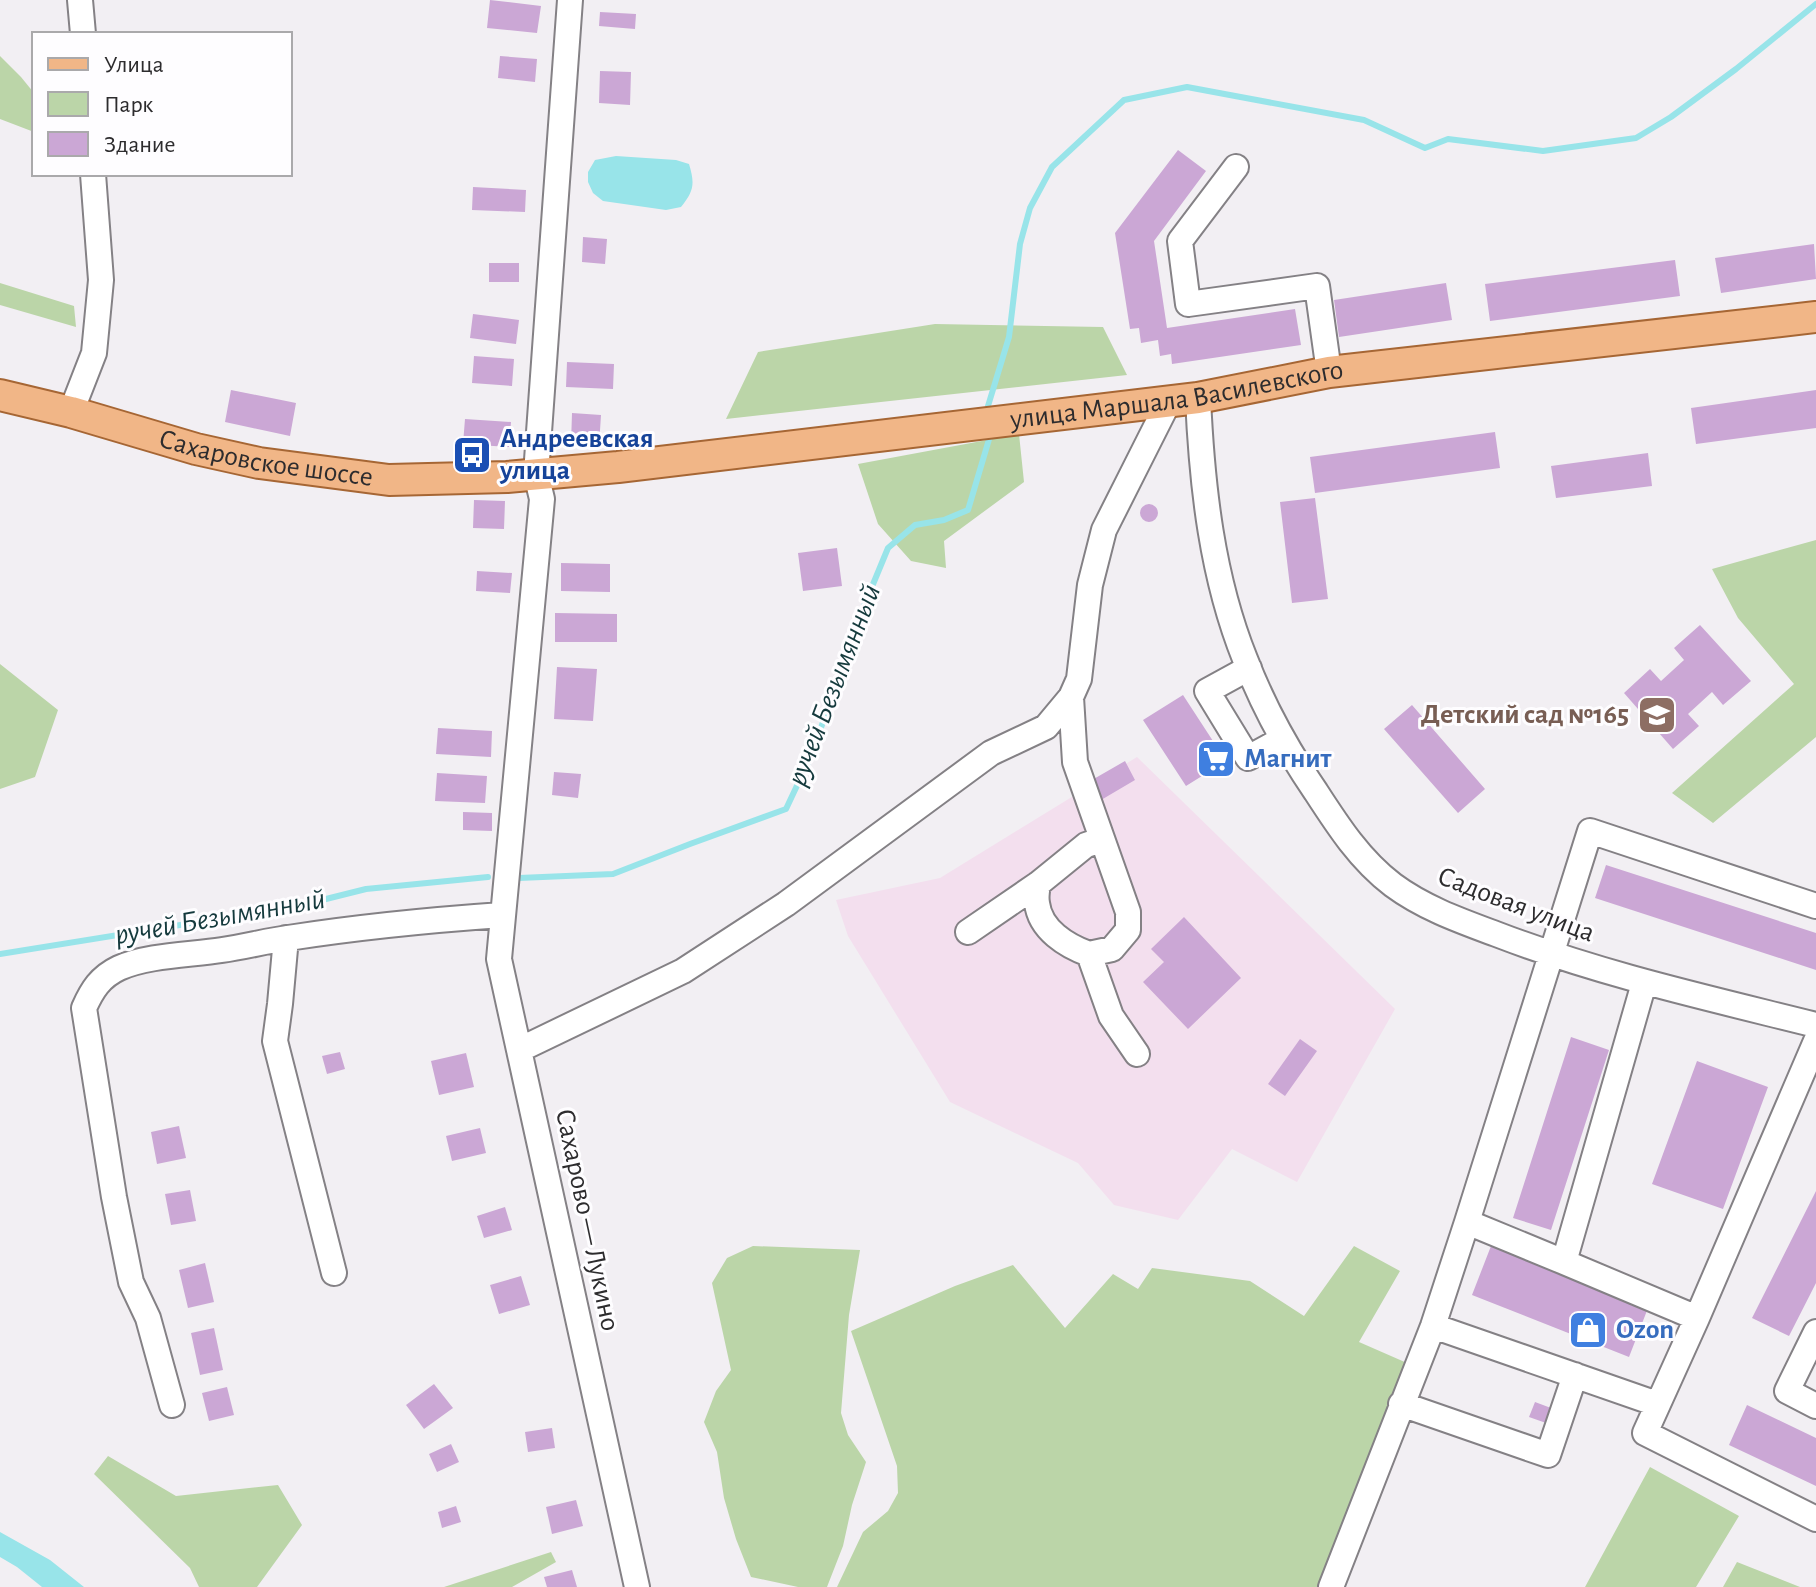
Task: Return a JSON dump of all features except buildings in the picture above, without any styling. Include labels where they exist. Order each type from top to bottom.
[{"type":"main road","name":"улица Маршала Василевского","points":[[536,474],[1184,400],[1329,372],[1816,317]]},
{"type":"main road","name":"Сахаровское шоссе","points":[[0,395],[71,412],[196,449],[323,473],[389,480],[536,474]]},
{"type":"street","points":[[80,0],[83,32]]},
{"type":"street","points":[[536,474],[570,0]]},
{"type":"street","points":[[1236,167],[1180,241],[1188,304],[1317,286],[1329,372]]},
{"type":"street","points":[[71,412],[94,353],[101,280],[93,176]]},
{"type":"street","points":[[519,1050],[683,971],[786,904],[991,753],[1046,727],[1071,697],[1079,679],[1090,585],[1104,530],[1184,400]]},
{"type":"street","name":"Садовая улица","points":[[1184,400],[1201,455],[1209,522],[1229,615],[1249,668],[1283,739],[1307,779],[1351,843],[1372,867],[1394,886],[1440,913],[1551,955],[1644,983],[1816,1025]]},
{"type":"street","name":"Сахарово — Лукино","points":[[536,474],[542,499],[499,959],[637,1587]]},
{"type":"street","points":[[1249,668],[1207,691],[1248,758],[1283,739]]},
{"type":"street","points":[[1038,884],[1037,905],[1047,927],[1068,946],[1089,954],[1112,949],[1128,930],[1128,912],[1075,762],[1071,697]]},
{"type":"street","points":[[1331,1587],[1433,1326],[1590,831],[1816,906]]},
{"type":"street","points":[[968,932],[1038,884],[1086,845],[1101,840]]},
{"type":"street","points":[[172,1405],[148,1318],[131,1282],[112,1182],[84,1008],[93,988],[120,968],[148,960],[413,921],[502,915]]},
{"type":"street","points":[[286,938],[275,1041],[334,1273]]},
{"type":"street","points":[[1089,954],[1111,1016],[1137,1054]]},
{"type":"street","points":[[1564,1262],[1644,983]]},
{"type":"street","points":[[1816,1041],[1645,1433],[1816,1519]]},
{"type":"street","points":[[1467,1222],[1697,1318]]},
{"type":"street","points":[[1433,1326],[1657,1404]]},
{"type":"street","points":[[1816,1332],[1787,1391],[1816,1406]]},
{"type":"street","points":[[1401,1404],[1548,1455],[1575,1375]]},
{"type":"shaded area","points":[[1137,757],[1395,1009],[1297,1182],[1232,1149],[1178,1220],[1114,1205],[1078,1163],[950,1102],[848,936],[836,900],[940,878]]},
{"type":"green space","points":[[0,56],[32,91],[32,131],[0,119]]},
{"type":"green space","points":[[0,283],[74,306],[76,327],[0,305]]},
{"type":"green space","points":[[935,324],[1103,327],[1127,375],[726,419],[758,352]]},
{"type":"green space","points":[[1019,434],[1024,482],[944,541],[946,568],[911,561],[878,524],[858,464]]},
{"type":"green space","points":[[1816,540],[1816,737],[1713,823],[1672,793],[1794,684],[1738,618],[1712,569]]},
{"type":"green space","points":[[0,664],[58,710],[35,777],[0,789]]},
{"type":"green space","points":[[753,1246],[860,1250],[849,1315],[841,1413],[848,1435],[866,1462],[843,1546],[827,1587],[798,1587],[751,1577],[724,1498],[717,1452],[704,1422],[716,1391],[731,1370],[712,1283],[727,1258]]},
{"type":"green space","points":[[1354,1246],[1400,1271],[1359,1342],[1407,1363],[1322,1587],[837,1587],[863,1532],[888,1511],[898,1493],[897,1466],[851,1331],[955,1286],[1013,1265],[1065,1328],[1113,1274],[1138,1289],[1152,1268],[1250,1281],[1304,1316]]},
{"type":"green space","points":[[108,1456],[176,1496],[278,1485],[302,1525],[257,1587],[199,1587],[190,1568],[94,1474]]},
{"type":"green space","points":[[1650,1467],[1739,1516],[1696,1587],[1585,1587]]},
{"type":"green space","points":[[551,1552],[556,1562],[512,1587],[444,1587]]},
{"type":"green space","points":[[1737,1562],[1800,1587],[1723,1587]]},
{"type":"water","points":[[616,156],[676,160],[689,164],[693,182],[689,196],[681,207],[666,210],[603,201],[593,193],[588,172],[595,160]]},
{"type":"water","points":[[0,1532],[50,1560],[84,1587],[42,1587],[0,1557]]},
{"type":"waterway","name":"ручей Безымянный","points":[[988,406],[1009,337],[1020,244],[1030,208],[1052,167],[1124,100],[1187,87],[1364,120],[1425,148],[1448,139],[1543,151],[1636,138],[1671,117],[1736,69],[1816,4]]},
{"type":"waterway","name":"ручей Безымянный","points":[[519,878],[613,874],[786,809],[810,758],[852,635],[888,548],[915,525],[944,520],[968,510],[990,436]]},
{"type":"waterway","name":"ручей Безымянный","points":[[0,954],[298,906],[366,889],[488,877]]},
{"type":"place","name":"Андреевская улица","points":[[472,455]]},
{"type":"place","name":"Детский сад №165","points":[[1657,715]]},
{"type":"place","name":"Магнит","points":[[1216,759]]},
{"type":"place","name":"Ozon","points":[[1588,1330]]}]
